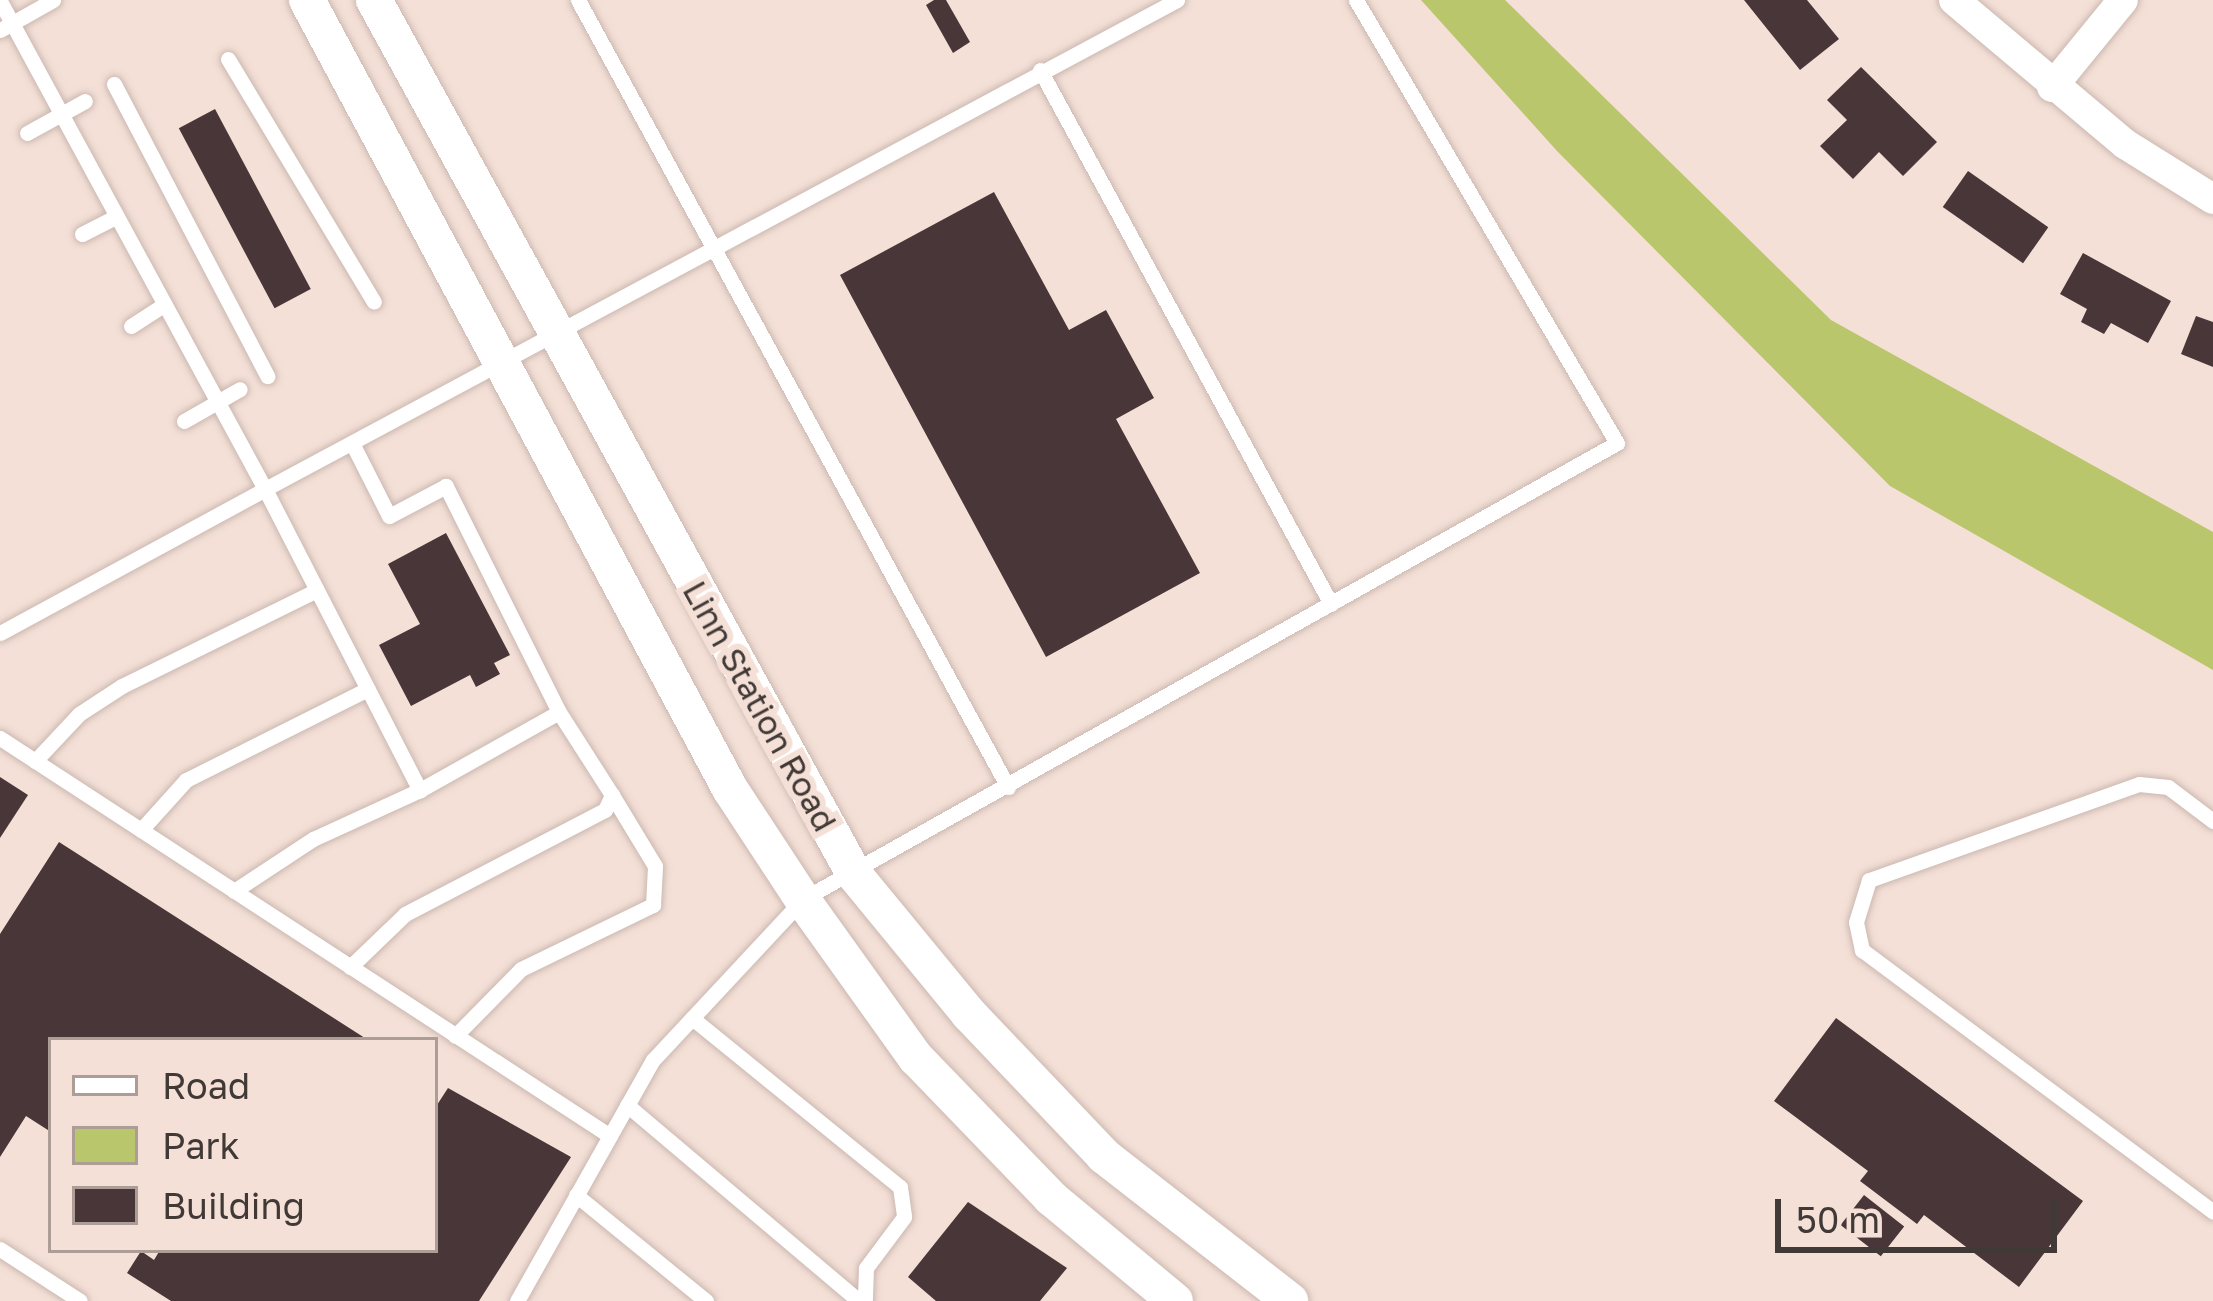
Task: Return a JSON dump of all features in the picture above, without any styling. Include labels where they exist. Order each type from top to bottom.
[{"type":"street","name":"Linn Station Road","points":[[307,0],[730,789],[803,899],[916,1058],[1051,1198],[1175,1301]]},
{"type":"street","name":"Linn Station Road","points":[[374,0],[854,874],[969,1014],[1104,1156],[1290,1301]]},
{"type":"street","points":[[1954,0],[2052,87],[2213,199]]},
{"type":"street","points":[[2052,87],[2123,0]]},
{"type":"lane","points":[[6,27],[52,0]]},
{"type":"lane","points":[[578,0],[1008,787]]},
{"type":"lane","points":[[0,633],[502,363],[554,330],[1177,0]]},
{"type":"lane","points":[[518,1301],[627,1105],[692,1018],[803,899],[1617,443],[1355,0]]},
{"type":"lane","points":[[0,1],[6,27],[62,114],[265,489],[420,790]]},
{"type":"lane","points":[[228,59],[374,302]]},
{"type":"lane","points":[[1040,70],[1331,604]]},
{"type":"lane","points":[[114,84],[267,376]]},
{"type":"lane","points":[[27,133],[85,101]]},
{"type":"lane","points":[[82,234],[117,216]]},
{"type":"lane","points":[[131,326],[165,304]]},
{"type":"lane","points":[[184,421],[241,389]]},
{"type":"lane","points":[[352,443],[389,517],[446,487],[559,712],[655,866],[653,905],[521,969],[454,1036]]},
{"type":"lane","points":[[35,761],[79,713],[122,686],[317,590]]},
{"type":"lane","points":[[141,830],[186,780],[368,689]]},
{"type":"lane","points":[[234,891],[313,839],[420,790],[559,712]]},
{"type":"lane","points":[[0,738],[610,1136]]},
{"type":"lane","points":[[2213,821],[2168,787],[2139,784],[1869,880],[1856,922],[1862,950],[2213,1211]]},
{"type":"lane","points":[[350,967],[405,914],[605,810],[612,795]]},
{"type":"lane","points":[[692,1018],[900,1187],[904,1217],[866,1268],[862,1301]]},
{"type":"lane","points":[[627,1105],[862,1301]]},
{"type":"lane","points":[[575,1195],[706,1301]]},
{"type":"lane","points":[[0,1249],[80,1301]]},
{"type":"green space","points":[[1421,0],[1505,0],[1831,320],[2213,532],[2213,670],[1890,486],[1557,151]]},
{"type":"building","points":[[946,0],[970,42],[953,53],[926,5]]},
{"type":"building","points":[[1744,0],[1807,0],[1839,39],[1800,70]]},
{"type":"building","points":[[1861,67],[1937,142],[1903,176],[1879,152],[1853,179],[1820,146],[1847,120],[1827,100]]},
{"type":"building","points":[[215,109],[311,289],[275,308],[179,128]]},
{"type":"building","points":[[1968,171],[2048,227],[2023,263],[1943,207]]},
{"type":"building","points":[[994,192],[1069,330],[1106,310],[1154,398],[1116,419],[1200,573],[1046,657],[840,275]]},
{"type":"building","points":[[2083,253],[2171,301],[2148,343],[2111,323],[2104,334],[2081,322],[2087,309],[2060,294]]},
{"type":"building","points":[[2196,316],[2213,322],[2213,367],[2181,354]]},
{"type":"building","points":[[446,533],[510,655],[494,663],[500,674],[476,687],[470,675],[411,706],[379,645],[420,624],[388,564]]},
{"type":"building","points":[[0,777],[28,795],[0,838]]},
{"type":"building","points":[[59,842],[363,1037],[48,1037],[48,1130],[26,1116],[0,1157],[0,934]]},
{"type":"building","points":[[1836,1018],[2083,1201],[2019,1287],[1924,1215],[1917,1224],[1860,1181],[1868,1171],[1774,1101]]},
{"type":"building","points":[[448,1088],[571,1157],[479,1301],[171,1301],[127,1273],[140,1253],[154,1260],[158,1253],[438,1253],[438,1103]]},
{"type":"building","points":[[1864,1195],[1904,1226],[1881,1256],[1841,1225]]},
{"type":"building","points":[[968,1202],[1067,1268],[1040,1301],[936,1301],[908,1277]]}]
